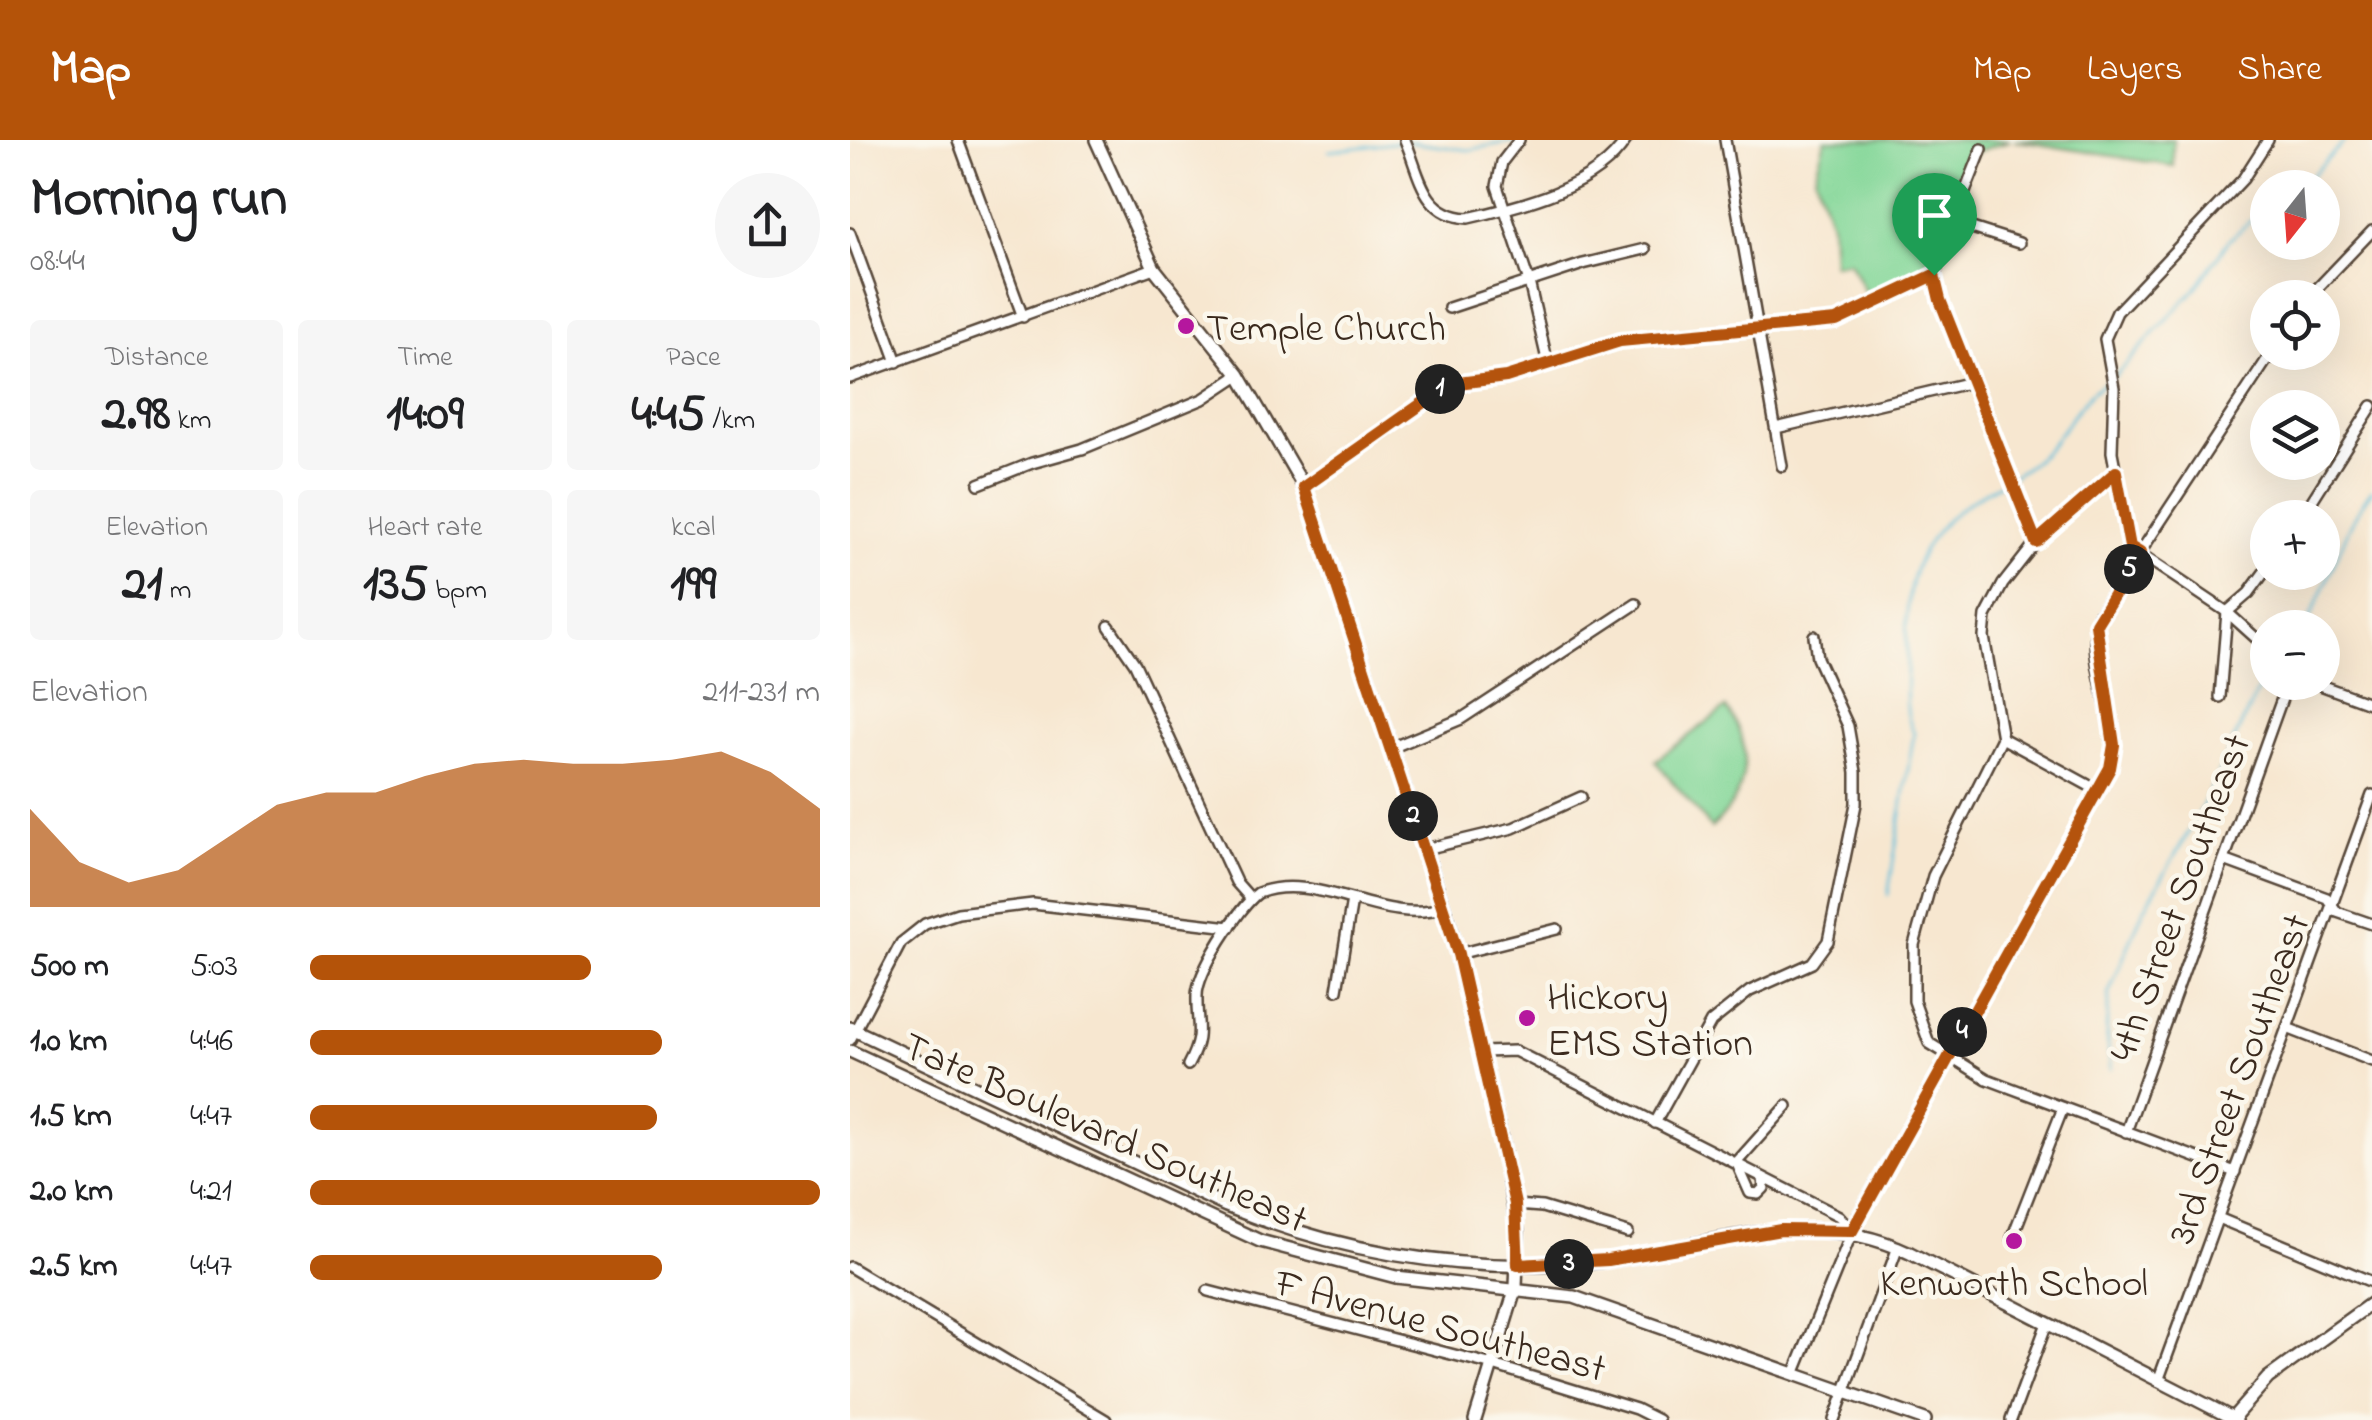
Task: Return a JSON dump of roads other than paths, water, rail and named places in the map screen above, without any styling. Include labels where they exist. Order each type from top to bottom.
[{"type":"main road","points":[[1096,140],[1154,268],[1238,374],[1304,487],[1444,906],[1482,1052],[1515,1204],[1516,1287],[1475,1420]]},
{"type":"main road","name":"Tate Boulevard Southeast","points":[[852,1033],[1226,1206],[1284,1228],[1388,1254],[1518,1265],[1608,1260],[1781,1230],[1852,1231],[1898,1247],[2233,1419]]},
{"type":"main road","name":"Tate Boulevard Southeast","points":[[850,1051],[1260,1241],[1396,1277],[1516,1287],[1583,1300],[1925,1420]]},
{"type":"main road","points":[[2233,1419],[2268,1378],[2372,1303]]},
{"type":"street","points":[[958,140],[1023,317]]},
{"type":"street","points":[[1405,140],[1420,186],[1444,211],[1468,218],[1594,175],[1626,140]]},
{"type":"street","points":[[1519,140],[1500,168],[1502,206],[1529,282],[1548,364]]},
{"type":"street","points":[[1725,140],[1782,466]]},
{"type":"street","points":[[2250,633],[2227,612],[2130,547],[2111,434],[2114,388],[2105,339],[2116,312],[2244,180],[2268,140]]},
{"type":"street","points":[[1982,150],[1934,275],[2036,542]]},
{"type":"street","points":[[1953,222],[2020,244]]},
{"type":"street","points":[[2325,280],[2372,231]]},
{"type":"street","points":[[850,233],[897,362]]},
{"type":"street","points":[[1450,308],[1645,250]]},
{"type":"street","points":[[850,378],[1154,268]]},
{"type":"street","points":[[1304,487],[1442,388],[1506,377],[1620,341],[1836,321],[1934,275]]},
{"type":"street","points":[[1795,1372],[1852,1231],[2110,768],[2114,745],[2096,624],[2260,370]]},
{"type":"street","points":[[979,484],[1082,450],[1203,399],[1238,374]]},
{"type":"street","points":[[1776,428],[1972,382]]},
{"type":"street","points":[[2312,500],[2372,406]]},
{"type":"street","points":[[2116,472],[2036,542],[2003,584],[1984,623],[2002,738],[1942,854],[1914,945],[1912,981],[1918,1018],[1929,1043],[1995,1084],[2234,1172]]},
{"type":"street","points":[[2220,697],[2227,612],[2252,590]]},
{"type":"street","points":[[1391,748],[1462,718],[1636,604]]},
{"type":"street","points":[[1110,626],[1135,664],[1236,882],[1251,898]]},
{"type":"street","points":[[1655,1123],[1711,1022],[1750,991],[1812,963],[1828,941],[1856,804],[1856,772],[1848,726],[1818,658],[1814,636]]},
{"type":"street","points":[[2340,692],[2372,704]]},
{"type":"street","name":"4th Street Southeast","points":[[2126,1132],[2282,700]]},
{"type":"street","points":[[2002,738],[2099,791]]},
{"type":"street","name":"3rd Street Southeast","points":[[2158,1381],[2372,795]]},
{"type":"street","points":[[1425,849],[1513,828],[1581,797]]},
{"type":"street","points":[[2224,860],[2328,898],[2337,912],[2372,924]]},
{"type":"street","points":[[1188,1065],[1202,1030],[1198,984],[1251,898],[1267,890],[1288,889],[1401,910],[1444,906]]},
{"type":"street","points":[[1338,990],[1352,900]]},
{"type":"street","points":[[852,1033],[907,936],[958,913],[1028,904],[1230,927]]},
{"type":"street","points":[[1458,954],[1557,929]]},
{"type":"street","points":[[2287,1028],[2372,1061]]},
{"type":"street","points":[[1482,1052],[1515,1051],[1839,1216],[1852,1231]]},
{"type":"street","points":[[1736,1164],[1788,1106]]},
{"type":"street","points":[[2012,1238],[2063,1108]]},
{"type":"street","points":[[1736,1164],[1750,1192],[1758,1194],[1764,1188],[1763,1178]]},
{"type":"street","points":[[1515,1204],[1542,1206],[1628,1233]]},
{"type":"street","points":[[2218,1218],[2372,1282]]},
{"type":"street","points":[[1834,1420],[1898,1247]]},
{"type":"street","points":[[850,1266],[1106,1420]]},
{"type":"street","name":"F Avenue Southeast","points":[[1208,1291],[1492,1365],[1658,1419]]},
{"type":"street","points":[[2011,1420],[2047,1323]]},
{"type":"waterway","points":[[2317,170],[2346,140]]},
{"type":"waterway","points":[[1409,142],[1468,150],[1514,141]]},
{"type":"waterway","points":[[1329,151],[1401,142]]},
{"type":"waterway","points":[[2114,377],[2196,288],[2229,240],[2250,221]]},
{"type":"waterway","points":[[1888,895],[1914,733],[1907,706],[1907,611],[1910,589],[1924,550],[1952,515],[2037,459],[2087,398],[2107,381]]},
{"type":"waterway","points":[[2313,610],[2352,522],[2372,490]]},
{"type":"waterway","points":[[2108,995],[2143,911],[2200,812],[2253,700]]},
{"type":"waterway","points":[[2109,997],[2106,1031],[2111,1069]]},
{"type":"place","name":"Temple Church","points":[[1186,326]]},
{"type":"place","name":"Hickory EMS Station","points":[[1527,1018]]},
{"type":"place","name":"Kenworth School","points":[[2014,1241]]}]
